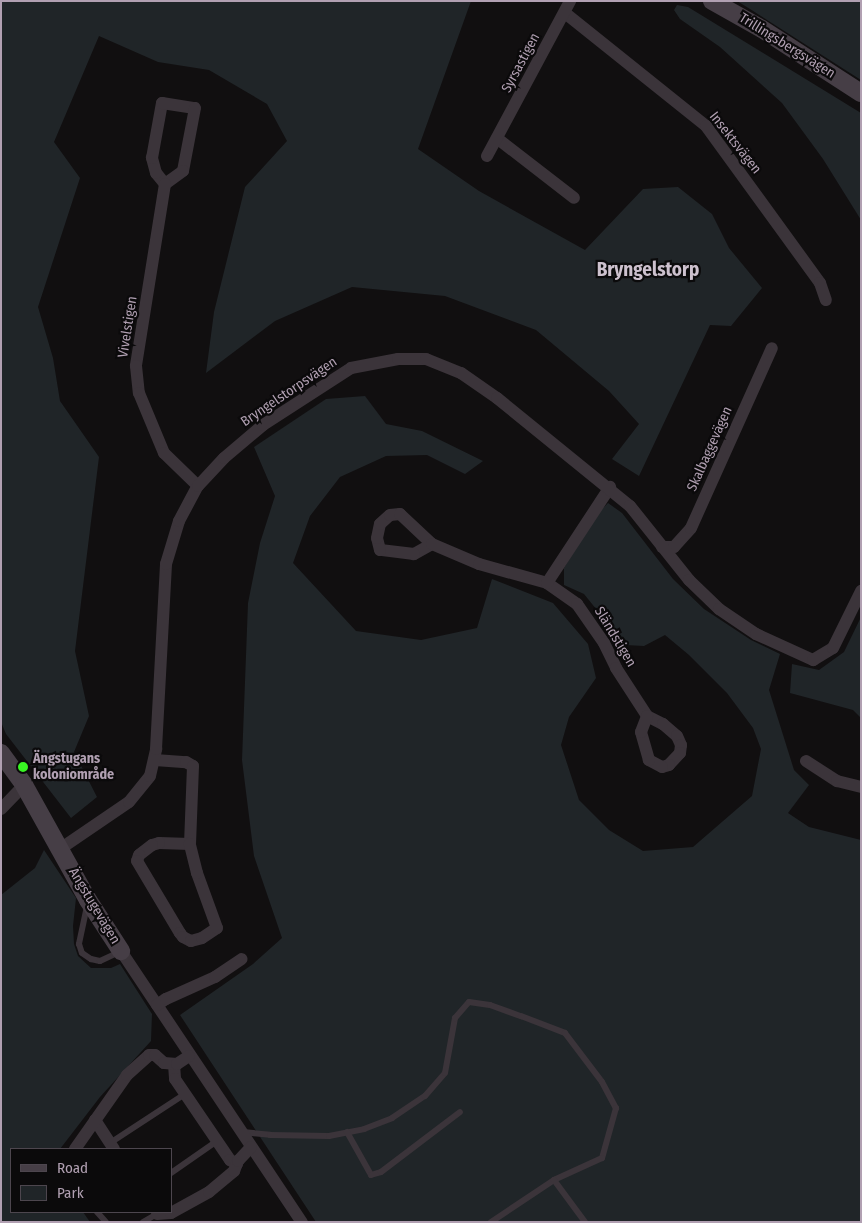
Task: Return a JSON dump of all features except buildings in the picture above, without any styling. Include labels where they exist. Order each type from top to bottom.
[{"type":"street","name":"Trillingsbergsvägen","points":[[712,1],[762,29],[861,93]]},
{"type":"street","name":"Syrsastigen","points":[[487,156],[498,139],[568,7]]},
{"type":"street","name":"Insektsvägen","points":[[568,7],[706,126],[820,283],[826,300]]},
{"type":"street","points":[[162,103],[195,108],[183,171],[165,184],[156,173],[152,158],[162,103]]},
{"type":"street","points":[[498,139],[574,198]]},
{"type":"street","name":"Vivelstigen","points":[[165,184],[136,366],[139,393],[164,453],[198,486]]},
{"type":"street","name":"Skalbaggevägen","points":[[662,547],[674,547],[691,528],[772,348]]},
{"type":"street","name":"Bryngelstorpsvägen","points":[[60,849],[129,802],[150,776],[155,760],[166,564],[179,521],[198,486],[224,458],[263,425],[351,368],[398,359],[426,359],[461,373],[610,487],[630,506],[689,580],[719,609],[756,634],[813,660],[833,648],[861,591]]},
{"type":"street","points":[[548,583],[610,487]]},
{"type":"street","name":"Sländstigen","points":[[432,544],[478,564],[548,583],[577,604],[604,643],[616,668],[647,716]]},
{"type":"street","name":"Ängstugevägen","points":[[1,753],[24,785],[88,900],[189,1056],[302,1222]]},
{"type":"street","points":[[155,760],[186,762],[193,766],[190,844],[197,873],[217,928],[202,938],[191,941],[180,933],[137,861],[139,855],[152,845],[160,843],[190,844]]},
{"type":"street","points":[[806,761],[837,781],[861,787]]},
{"type":"street","points":[[1,809],[24,785]]},
{"type":"street","points":[[157,1005],[215,977],[242,959]]},
{"type":"street","points":[[76,1148],[127,1075],[149,1055],[155,1055],[164,1063],[174,1064],[189,1056]]},
{"type":"street","points":[[174,1064],[175,1079],[230,1160],[237,1164]]},
{"type":"street","points":[[95,1120],[112,1146]]},
{"type":"street","points":[[172,1212],[208,1192],[234,1171],[237,1164],[251,1147]]},
{"type":"lane","points":[[88,900],[79,944],[82,953],[91,959],[100,961],[121,951]]},
{"type":"lane","points":[[240,1131],[270,1135],[329,1136],[364,1129],[392,1118],[425,1096],[445,1073],[456,1018],[469,1002],[490,1005],[565,1033],[602,1082],[616,1108],[602,1158],[554,1180],[492,1222]]},
{"type":"lane","points":[[112,1146],[185,1094]]},
{"type":"lane","points":[[347,1132],[371,1175],[381,1172],[460,1112]]},
{"type":"lane","points":[[172,1172],[217,1141]]},
{"type":"lane","points":[[554,1180],[585,1222]]},
{"type":"lane","points":[[143,1222],[159,1213]]},
{"type":"green space","points":[[1,1],[471,1],[418,149],[479,191],[585,250],[643,189],[678,187],[712,214],[729,248],[762,288],[731,326],[710,325],[639,476],[612,459],[639,424],[609,391],[536,330],[445,296],[352,287],[275,321],[206,373],[214,312],[245,187],[287,141],[267,104],[209,70],[158,62],[99,36],[54,142],[80,178],[38,307],[53,358],[60,401],[99,457],[75,651],[89,716],[74,752],[97,797],[71,818],[6,734],[1,722]]},
{"type":"green space","points":[[737,1],[861,1],[861,80],[750,9]]},
{"type":"green space","points":[[677,5],[688,7],[861,113],[861,220],[823,159],[782,103],[720,47],[680,19],[674,10]]},
{"type":"green space","points":[[365,396],[386,424],[422,431],[483,461],[465,474],[427,455],[386,456],[340,477],[310,516],[293,563],[356,631],[421,640],[477,628],[492,579],[553,603],[588,644],[596,678],[569,717],[561,745],[579,800],[609,830],[643,851],[693,847],[752,796],[761,749],[753,728],[727,693],[689,655],[665,635],[644,646],[625,645],[584,594],[564,585],[564,568],[594,517],[608,503],[622,513],[673,579],[704,609],[751,640],[780,654],[769,690],[794,770],[809,785],[788,813],[809,827],[861,840],[861,1222],[316,1222],[180,1015],[253,964],[282,938],[254,856],[242,760],[248,603],[260,543],[275,496],[254,447],[326,399]]},
{"type":"green space","points":[[861,617],[861,718],[853,710],[790,693],[792,664],[819,670],[844,652]]},
{"type":"green space","points":[[44,850],[76,898],[73,926],[74,944],[78,956],[91,968],[111,968],[120,964],[152,1014],[151,1041],[100,1097],[61,1148],[10,1148],[10,1213],[84,1213],[90,1222],[1,1222],[1,895],[35,868]]},
{"type":"place","name":"Ängstugans koloniområde","points":[[23,767]]},
{"type":"district","name":"Bryngelstorp","points":[[648,270]]}]
